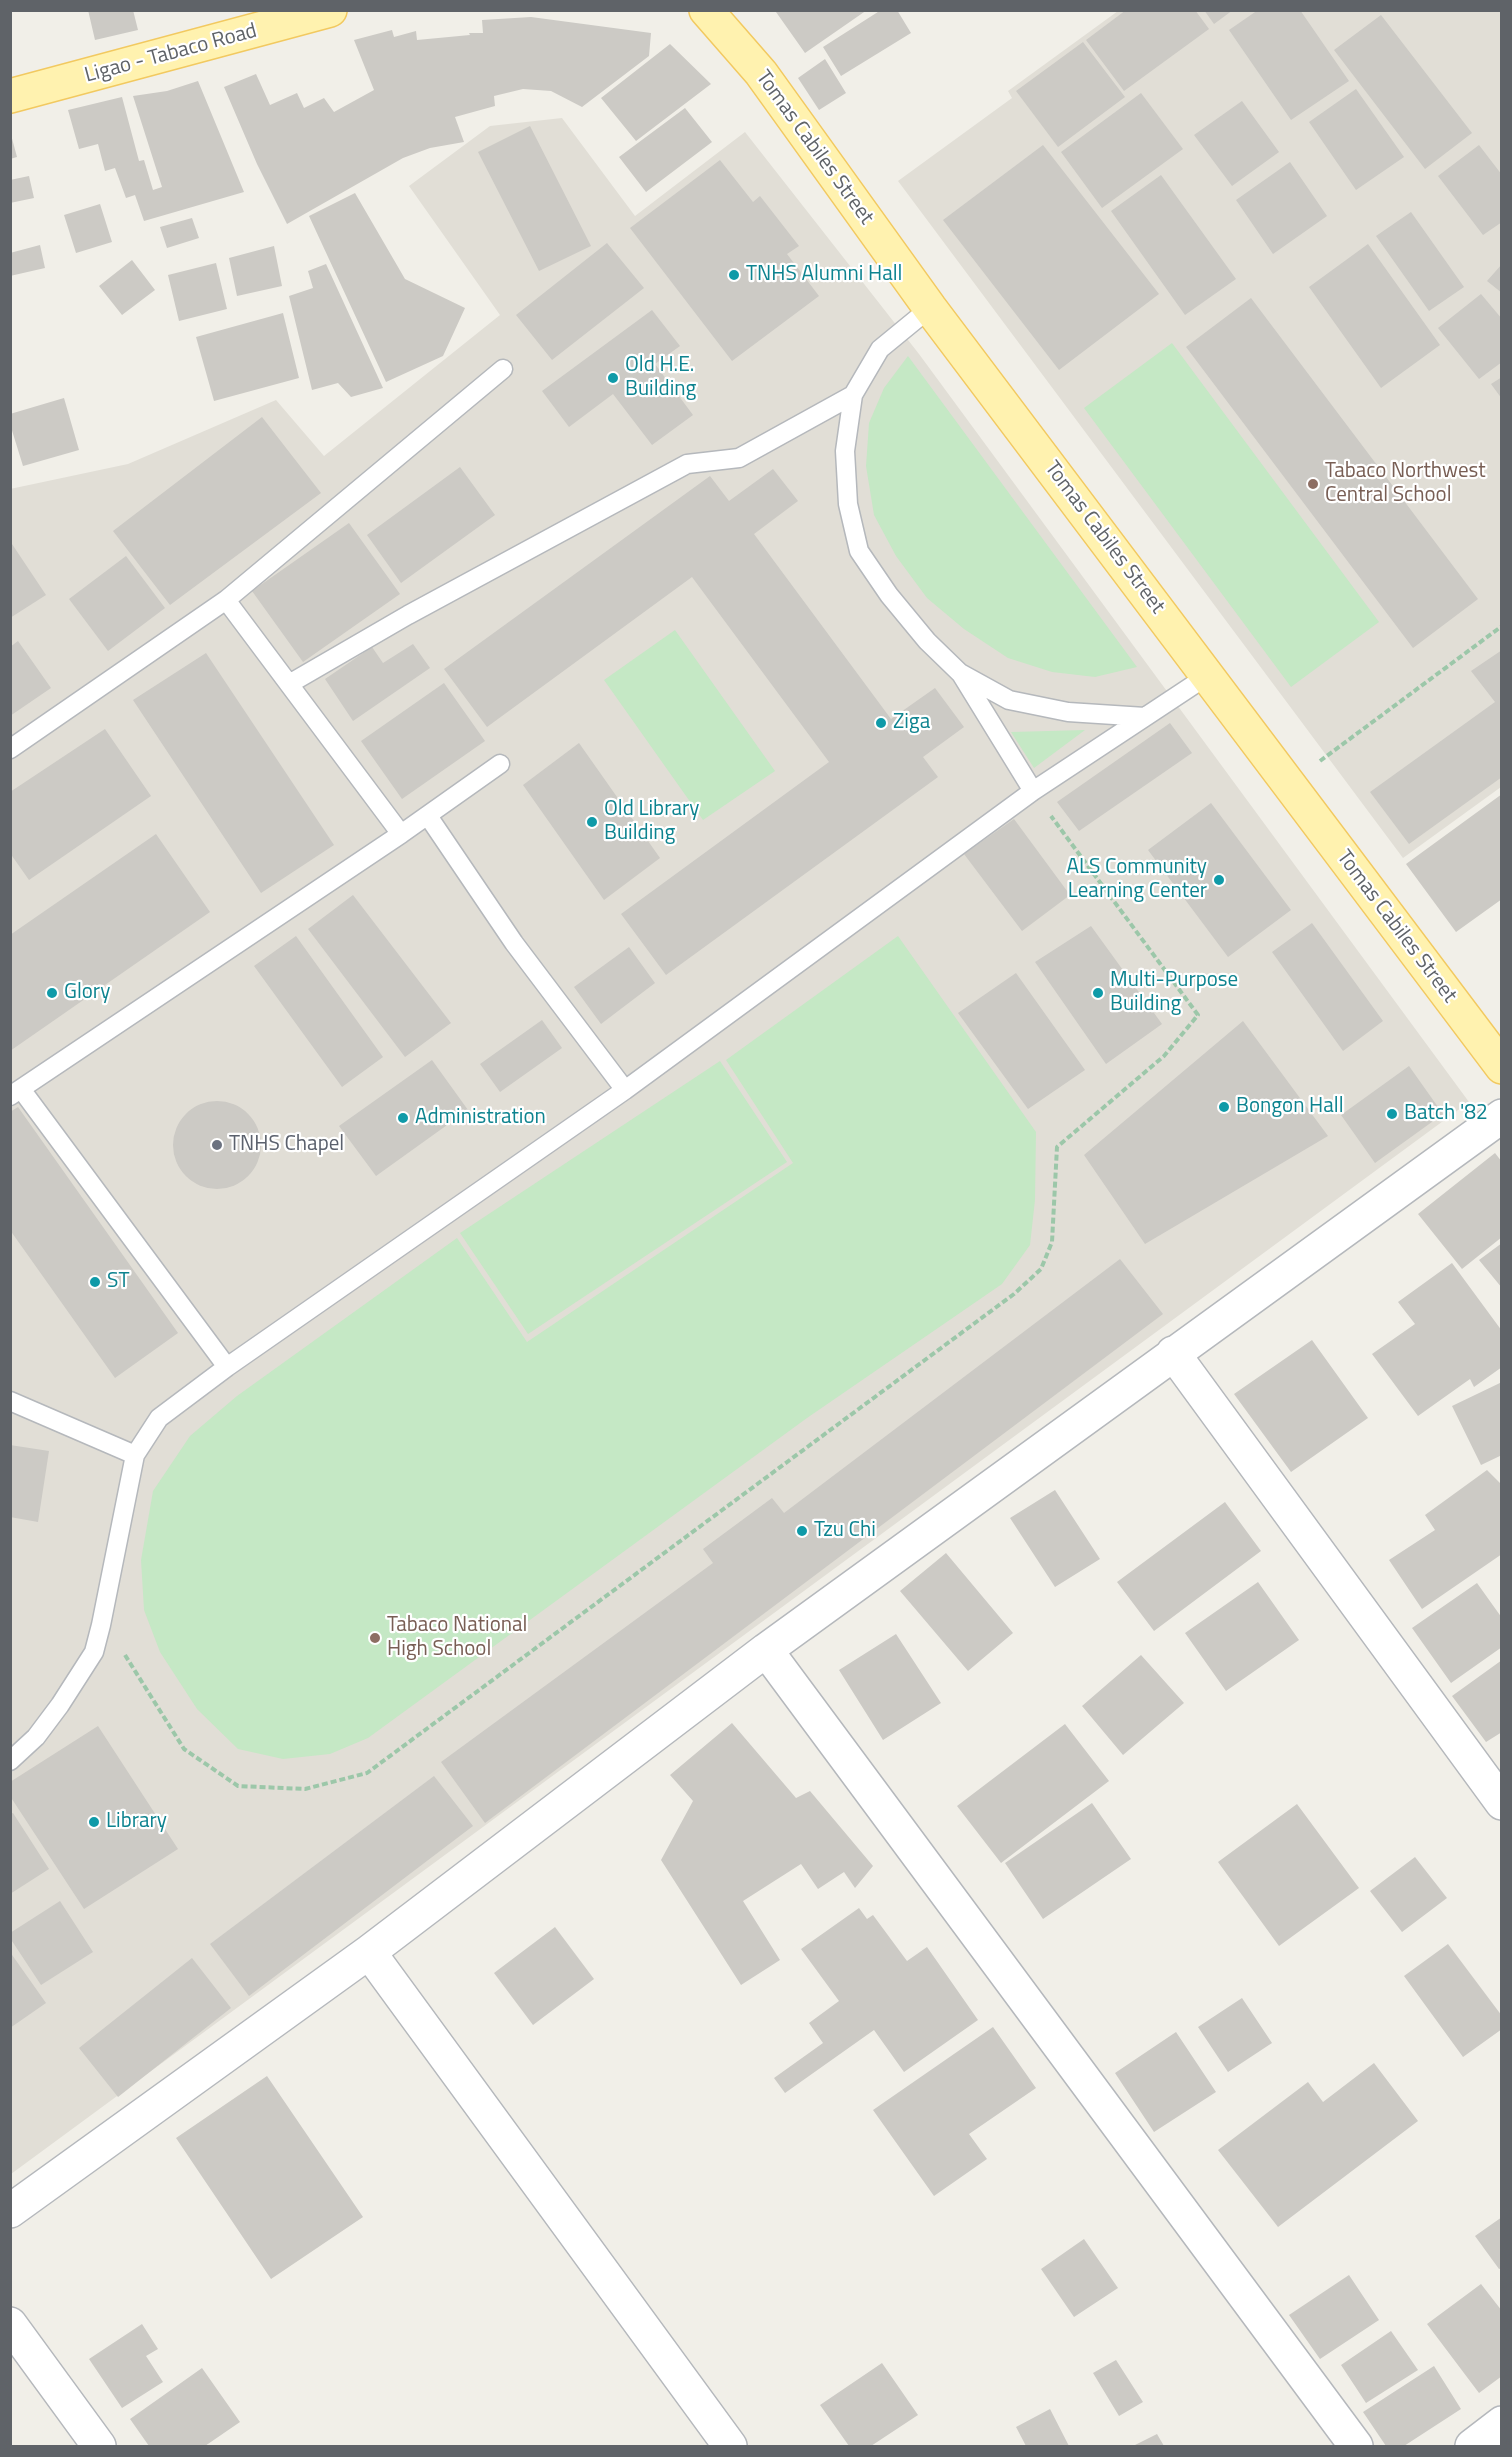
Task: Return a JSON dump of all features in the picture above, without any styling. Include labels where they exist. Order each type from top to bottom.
[{"type":"main road","name":"Ligao - Tabaco Road","points":[[10,96],[330,10]]},
{"type":"main road","name":"Tomas Cabiles Street","points":[[706,10],[761,73],[930,308],[1502,1066]]},
{"type":"street","points":[[10,2211],[369,1952],[766,1650],[1502,1116]]},
{"type":"street","points":[[1173,1353],[1502,1803]]},
{"type":"street","points":[[766,1650],[1356,2446]]},
{"type":"street","points":[[369,1952],[730,2446]]},
{"type":"street","points":[[10,2324],[99,2446]]},
{"type":"street","points":[[1472,2446],[1502,2423]]},
{"type":"lane","points":[[930,308],[880,349],[853,396],[845,452],[848,504],[860,551],[889,595],[927,641],[960,673],[1033,791]]},
{"type":"lane","points":[[10,749],[226,600],[503,369]]},
{"type":"lane","points":[[289,684],[408,615],[687,464],[739,458],[853,396]]},
{"type":"lane","points":[[226,600],[401,834]]},
{"type":"lane","points":[[960,673],[1009,700],[1068,712],[1145,717]]},
{"type":"lane","points":[[10,1761],[36,1737],[94,1652],[135,1455],[159,1418],[227,1367],[625,1090],[1033,791],[1207,676]]},
{"type":"lane","points":[[227,1367],[16,1092],[428,816],[500,764]]},
{"type":"lane","points":[[428,816],[514,943],[625,1090]]},
{"type":"lane","points":[[10,1401],[135,1455]]},
{"type":"path","points":[[1288,785],[1502,626]]},
{"type":"path","points":[[101,1626],[135,1667],[184,1749],[238,1786],[305,1789],[367,1773],[1014,1294],[1041,1269],[1052,1242],[1057,1147],[1164,1056],[1197,1015],[1033,791]]},
{"type":"shaded area","name":"Tabaco Northwest Central School","points":[[1118,11],[1501,11],[1501,787],[1403,858],[898,181],[1012,98],[1008,91]]},
{"type":"shaded area","name":"Tabaco National High School","points":[[562,118],[635,216],[745,132],[919,354],[1469,1102],[11,2174],[10,489],[128,464],[276,400],[324,456],[500,315],[409,186],[490,126]]},
{"type":"green space","points":[[1172,343],[1379,622],[1291,687],[1084,408]]},
{"type":"green space","points":[[908,356],[1137,667],[1095,677],[1052,672],[1008,658],[964,629],[927,598],[896,556],[874,515],[866,466],[869,423],[884,388]]},
{"type":"green space","points":[[675,630],[775,771],[703,820],[604,680]]},
{"type":"green space","points":[[1085,730],[1034,768],[1011,732]]},
{"type":"green space","points":[[898,936],[1036,1132],[1035,1200],[1030,1245],[1002,1284],[807,1418],[368,1738],[330,1754],[283,1759],[238,1749],[197,1709],[160,1652],[144,1610],[141,1560],[153,1491],[190,1436],[237,1396],[457,1238],[527,1342],[793,1163],[726,1060]]},
{"type":"green space","points":[[720,1061],[787,1162],[528,1334],[460,1233]]},
{"type":"building","points":[[88,10],[133,10],[138,30],[95,40]]},
{"type":"building","points":[[778,10],[867,10],[805,53],[776,12]]},
{"type":"building","points":[[881,10],[897,10],[911,33],[841,76],[823,47]]},
{"type":"building","points":[[1126,10],[1195,10],[1209,29],[1124,91],[1086,40]]},
{"type":"building","points":[[1204,10],[1233,10],[1214,24]]},
{"type":"building","points":[[1258,10],[1300,10],[1349,81],[1291,120],[1229,30]]},
{"type":"building","points":[[1381,15],[1472,133],[1425,169],[1334,50]]},
{"type":"building","points":[[531,17],[651,33],[649,56],[582,107],[551,91],[523,89],[494,96],[495,106],[455,117],[464,142],[430,148],[403,158],[287,224],[257,164],[224,87],[256,74],[270,105],[297,93],[304,108],[324,98],[334,112],[374,90],[354,40],[392,30],[394,37],[416,31],[417,40],[470,35],[469,33],[483,33],[482,20]]},
{"type":"building","points":[[1083,42],[1125,97],[1058,147],[1016,91]]},
{"type":"building","points":[[670,44],[711,84],[636,141],[601,98]]},
{"type":"building","points":[[825,59],[846,93],[819,110],[798,78]]},
{"type":"building","points":[[198,81],[244,192],[144,221],[135,195],[126,198],[115,168],[105,171],[98,144],[79,149],[68,110],[122,97],[139,161],[144,160],[153,190],[162,187],[133,96],[167,91]]},
{"type":"building","points":[[1356,89],[1404,157],[1356,190],[1309,122]]},
{"type":"building","points":[[1141,93],[1183,149],[1102,208],[1061,152]]},
{"type":"building","points":[[1242,101],[1279,152],[1232,186],[1194,135]]},
{"type":"building","points":[[685,108],[712,142],[646,192],[619,157]]},
{"type":"building","points":[[530,126],[591,246],[539,271],[478,152]]},
{"type":"building","points":[[10,131],[17,157],[10,159]]},
{"type":"building","points":[[1043,145],[1159,294],[1059,370],[943,220]]},
{"type":"building","points":[[1479,145],[1502,175],[1502,222],[1483,235],[1438,176]]},
{"type":"building","name":"TNHS Alumni Hall","points":[[720,160],[753,202],[760,196],[799,246],[787,254],[819,296],[732,361],[630,228]]},
{"type":"building","points":[[1290,162],[1327,216],[1273,254],[1236,200]]},
{"type":"building","points":[[1161,175],[1236,279],[1185,315],[1111,211]]},
{"type":"building","points":[[29,176],[34,198],[10,203],[10,180]]},
{"type":"building","points":[[355,193],[405,279],[465,308],[443,356],[386,382],[309,216]]},
{"type":"building","points":[[100,204],[112,242],[76,253],[64,215]]},
{"type":"building","points":[[1411,212],[1464,287],[1429,311],[1376,236]]},
{"type":"building","points":[[192,218],[199,238],[167,248],[160,227]]},
{"type":"building","points":[[607,243],[644,288],[552,360],[516,315]]},
{"type":"building","points":[[1368,244],[1440,345],[1381,388],[1309,287]]},
{"type":"building","points":[[40,245],[45,268],[10,276],[10,253]]},
{"type":"building","points":[[274,246],[282,286],[237,296],[229,258]]},
{"type":"building","points":[[132,260],[155,290],[122,315],[99,286]]},
{"type":"building","points":[[216,263],[227,309],[179,321],[168,275]]},
{"type":"building","points":[[326,264],[383,388],[351,397],[338,383],[312,390],[289,296],[313,288],[308,271]]},
{"type":"building","points":[[1502,264],[1502,293],[1487,281]]},
{"type":"building","points":[[1481,294],[1502,319],[1502,362],[1479,379],[1438,328]]},
{"type":"building","points":[[1251,298],[1478,599],[1413,648],[1186,347]]},
{"type":"building","name":"Old H.E. Building","points":[[652,310],[680,346],[655,364],[693,415],[652,445],[613,394],[569,427],[542,391]]},
{"type":"building","points":[[283,313],[299,378],[214,401],[196,337]]},
{"type":"building","points":[[1502,377],[1502,399],[1491,384]]},
{"type":"building","points":[[64,398],[79,450],[23,466],[10,424],[10,414]]},
{"type":"building","points":[[262,417],[321,493],[170,605],[113,531]]},
{"type":"building","points":[[460,467],[495,515],[401,583],[367,535]]},
{"type":"building","name":"Ziga","points":[[773,469],[798,501],[754,534],[891,719],[935,688],[964,727],[923,757],[938,777],[666,975],[621,914],[829,762],[692,577],[487,727],[444,669],[710,476],[729,501]]},
{"type":"building","points":[[349,523],[400,594],[303,662],[252,591]]},
{"type":"building","points":[[10,541],[46,595],[10,618]]},
{"type":"building","points":[[126,556],[165,608],[108,651],[69,599]]},
{"type":"building","points":[[18,641],[51,688],[10,716],[10,647]]},
{"type":"building","points":[[413,644],[430,668],[353,721],[325,679],[372,647],[383,663]]},
{"type":"building","points":[[1502,650],[1502,777],[1409,844],[1370,792],[1495,702],[1471,671]]},
{"type":"building","points":[[206,653],[334,845],[261,893],[133,700]]},
{"type":"building","points":[[444,683],[485,741],[402,799],[361,741]]},
{"type":"building","points":[[1170,723],[1192,753],[1079,831],[1057,802]]},
{"type":"building","points":[[105,729],[151,796],[29,880],[10,853],[10,792]]},
{"type":"building","name":"Old Library Building","points":[[579,743],[660,858],[604,900],[523,785]]},
{"type":"building","points":[[1502,794],[1502,899],[1456,932],[1406,864]]},
{"type":"building","name":"ALS Community Learning Center","points":[[1211,803],[1291,910],[1228,957],[1148,850]]},
{"type":"building","points":[[1014,819],[1070,895],[1022,931],[964,854]]},
{"type":"building","name":"Glory","points":[[156,834],[210,912],[10,1051],[10,935]]},
{"type":"building","points":[[353,895],[451,1023],[405,1057],[308,929]]},
{"type":"building","points":[[1312,923],[1383,1021],[1343,1051],[1272,952]]},
{"type":"building","name":"Multi-Purpose Building","points":[[1091,926],[1162,1024],[1106,1064],[1035,962]]},
{"type":"building","points":[[296,936],[383,1057],[342,1087],[254,966]]},
{"type":"building","points":[[629,947],[655,983],[601,1024],[574,987]]},
{"type":"building","points":[[1016,973],[1085,1070],[1028,1109],[958,1013]]},
{"type":"building","points":[[542,1020],[562,1048],[500,1092],[480,1064]]},
{"type":"building","name":"Bongon Hall","points":[[1243,1021],[1328,1136],[1145,1244],[1084,1155]]},
{"type":"building","name":"Administration","points":[[432,1060],[468,1110],[376,1176],[339,1126]]},
{"type":"building","name":"Batch '82","points":[[1409,1066],[1443,1114],[1375,1163],[1341,1115]]},
{"type":"building","name":"TNHS Chapel","points":[[217,1101],[242,1108],[254,1120],[261,1145],[254,1170],[242,1182],[217,1189],[192,1182],[180,1170],[173,1145],[180,1120],[192,1108]]},
{"type":"building","name":"ST","points":[[18,1107],[178,1333],[115,1378],[10,1230],[10,1112]]},
{"type":"building","points":[[1495,1153],[1502,1162],[1502,1237],[1462,1269],[1418,1214]]},
{"type":"building","points":[[1502,1243],[1502,1288],[1479,1260]]},
{"type":"building","name":"Tzu Chi","points":[[1120,1259],[1163,1314],[485,1823],[441,1762],[713,1563],[703,1549],[772,1498],[784,1513]]},
{"type":"building","points":[[1452,1263],[1502,1331],[1502,1367],[1474,1387],[1470,1379],[1418,1416],[1372,1354],[1415,1324],[1398,1302]]},
{"type":"building","points":[[1312,1340],[1368,1418],[1291,1472],[1234,1394]]},
{"type":"building","points":[[1502,1382],[1502,1455],[1481,1465],[1452,1406]]},
{"type":"building","points":[[10,1445],[49,1451],[38,1522],[10,1517]]},
{"type":"building","points":[[1487,1470],[1502,1485],[1502,1554],[1422,1609],[1389,1560],[1435,1530],[1425,1515]]},
{"type":"building","points":[[1055,1490],[1100,1559],[1055,1587],[1010,1518]]},
{"type":"building","points":[[1225,1502],[1261,1551],[1154,1631],[1117,1582]]},
{"type":"building","points":[[946,1553],[1013,1633],[968,1671],[900,1591]]},
{"type":"building","points":[[1258,1582],[1299,1640],[1226,1691],[1185,1633]]},
{"type":"building","points":[[1477,1583],[1502,1618],[1502,1647],[1451,1683],[1412,1628]]},
{"type":"building","points":[[896,1634],[941,1703],[883,1740],[839,1670]]},
{"type":"building","points":[[1141,1655],[1184,1703],[1123,1755],[1082,1706]]},
{"type":"building","points":[[1502,1660],[1502,1732],[1486,1742],[1452,1696]]},
{"type":"building","points":[[732,1723],[796,1798],[810,1791],[873,1866],[855,1888],[844,1872],[818,1889],[801,1864],[743,1901],[780,1960],[741,1985],[661,1860],[693,1801],[670,1775]]},
{"type":"building","points":[[1065,1724],[1109,1781],[1001,1863],[957,1806]]},
{"type":"building","name":"Library","points":[[98,1726],[178,1849],[84,1909],[10,1796],[10,1782]]},
{"type":"building","points":[[434,1776],[473,1826],[249,1996],[210,1944]]},
{"type":"building","points":[[1092,1803],[1131,1859],[1043,1919],[1005,1863]]},
{"type":"building","points":[[1297,1804],[1359,1888],[1279,1946],[1218,1862]]},
{"type":"building","points":[[13,1813],[49,1869],[10,1894],[10,1814]]},
{"type":"building","points":[[1415,1857],[1447,1898],[1402,1932],[1370,1891]]},
{"type":"building","points":[[60,1901],[93,1952],[41,1985],[10,1938],[10,1933]]},
{"type":"building","points":[[859,1908],[867,1919],[873,1915],[907,1961],[927,1947],[978,2020],[904,2072],[874,2030],[785,2093],[774,2078],[823,2043],[809,2023],[839,2001],[801,1949]]},
{"type":"building","points":[[555,1927],[594,1979],[533,2025],[494,1973]]},
{"type":"building","points":[[1448,1944],[1502,2016],[1502,2029],[1463,2057],[1404,1976]]},
{"type":"building","points":[[10,1952],[46,2003],[10,2028]]},
{"type":"building","points":[[192,1958],[231,2008],[118,2097],[79,2048]]},
{"type":"building","points":[[1242,1998],[1272,2043],[1228,2072],[1198,2027]]},
{"type":"building","points":[[993,2027],[1036,2088],[969,2134],[987,2159],[934,2196],[873,2110]]},
{"type":"building","points":[[1176,2032],[1216,2092],[1154,2132],[1115,2073]]},
{"type":"building","points":[[1374,2063],[1418,2121],[1278,2227],[1218,2150],[1308,2082],[1323,2102]]},
{"type":"building","points":[[267,2076],[363,2217],[271,2279],[176,2138]]},
{"type":"building","points":[[1502,2217],[1502,2268],[1499,2269],[1475,2236]]},
{"type":"building","points":[[1084,2239],[1118,2288],[1074,2317],[1041,2269]]},
{"type":"building","points":[[1349,2275],[1379,2320],[1320,2359],[1289,2315]]},
{"type":"building","points":[[1481,2284],[1502,2311],[1502,2376],[1479,2393],[1427,2324]]},
{"type":"building","points":[[142,2324],[158,2349],[146,2356],[163,2382],[122,2408],[89,2359]]},
{"type":"building","points":[[1391,2331],[1418,2370],[1366,2403],[1341,2365]]},
{"type":"building","points":[[1116,2360],[1143,2402],[1119,2416],[1093,2373]]},
{"type":"building","points":[[882,2363],[918,2415],[871,2446],[849,2446],[820,2405]]},
{"type":"building","points":[[1434,2366],[1461,2409],[1404,2446],[1386,2446],[1363,2412]]},
{"type":"building","points":[[202,2368],[240,2422],[205,2446],[149,2446],[130,2419]]},
{"type":"building","points":[[1050,2409],[1069,2446],[1026,2446],[1016,2427]]},
{"type":"building","points":[[1157,2434],[1164,2446],[1133,2446]]},
{"type":"place","name":"TNHS Alumni Hall","points":[[734,275]]},
{"type":"place","name":"Old H.E. Building","points":[[613,378]]},
{"type":"place","name":"Tabaco Northwest Central School","points":[[1313,484]]},
{"type":"place","name":"Ziga","points":[[881,723]]},
{"type":"place","name":"Old Library Building","points":[[592,822]]},
{"type":"place","name":"ALS Community Learning Center","points":[[1219,880]]},
{"type":"place","name":"Glory","points":[[52,993]]},
{"type":"place","name":"Multi-Purpose Building","points":[[1098,993]]},
{"type":"place","name":"Bongon Hall","points":[[1224,1107]]},
{"type":"place","name":"Batch '82","points":[[1392,1114]]},
{"type":"place","name":"Administration","points":[[403,1118]]},
{"type":"place","name":"TNHS Chapel","points":[[217,1145]]},
{"type":"place","name":"ST","points":[[95,1282]]},
{"type":"place","name":"Tzu Chi","points":[[802,1531]]},
{"type":"place","name":"Tabaco National High School","points":[[375,1638]]},
{"type":"place","name":"Library","points":[[94,1822]]}]
